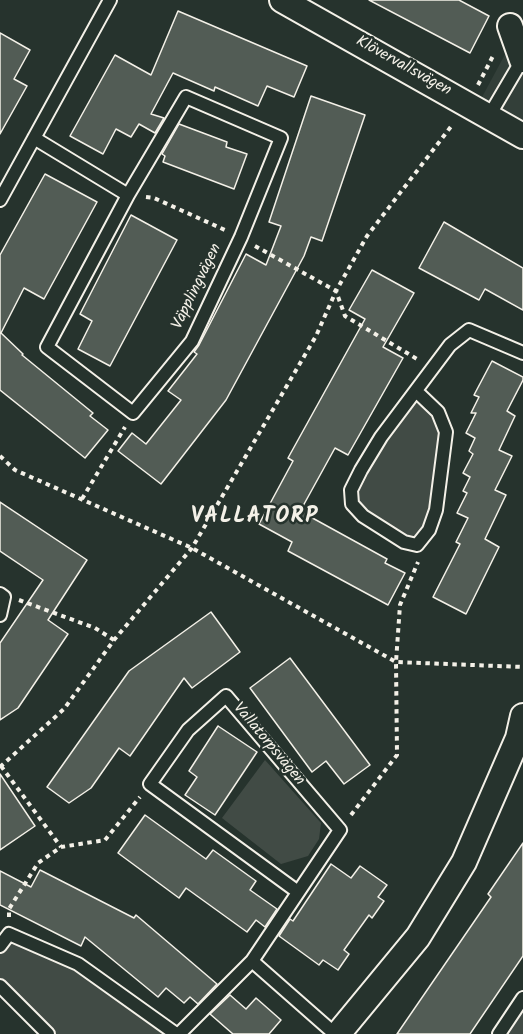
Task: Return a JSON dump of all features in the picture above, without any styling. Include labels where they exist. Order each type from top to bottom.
[{"type":"street","name":"Klövervallsvägen","points":[[282,0],[523,136]]},
{"type":"street","points":[[510,26],[522,61]]},
{"type":"street","points":[[336,1034],[418,937],[464,862],[518,738],[523,716]]},
{"type":"lane","points":[[0,200],[110,0]]},
{"type":"lane","points":[[489,116],[522,61]]},
{"type":"lane","name":"Väpplingvägen","points":[[186,97],[281,138],[241,237],[192,341],[133,413],[47,347],[128,195],[186,97]]},
{"type":"lane","points":[[34,138],[128,195]]},
{"type":"lane","points":[[416,391],[438,412],[446,432],[436,510],[429,530],[417,544],[404,542],[363,516],[352,504],[351,490],[381,437],[450,345],[469,330],[523,353]]},
{"type":"lane","points":[[0,615],[2,595]]},
{"type":"lane","name":"Vallatorpsvägen","points":[[150,784],[188,730],[226,696],[340,830]]},
{"type":"lane","points":[[150,784],[298,892]]},
{"type":"lane","points":[[0,946],[9,934],[78,964],[177,1034],[252,961],[340,830]]},
{"type":"lane","points":[[252,961],[336,1034]]},
{"type":"lane","points":[[0,986],[48,1034]]},
{"type":"lane","points":[[499,1034],[523,998]]},
{"type":"path","points":[[61,847],[0,766],[64,709],[114,640],[192,548],[316,336],[336,291],[367,236],[435,150],[468,103],[510,26]]},
{"type":"path","points":[[128,195],[154,198],[241,237],[336,291],[345,316],[432,369]]},
{"type":"path","points":[[82,499],[133,413]]},
{"type":"path","points":[[0,456],[15,470],[192,548],[396,662],[523,668]]},
{"type":"path","points":[[340,830],[397,755],[396,662],[400,605],[420,557],[417,544]]},
{"type":"path","points":[[2,595],[95,628],[114,640]]},
{"type":"path","points":[[9,934],[9,909],[38,863],[61,847],[105,840],[150,784]]},
{"type":"shaded area","points":[[523,21],[523,121],[481,99]]},
{"type":"shaded area","points":[[416,391],[446,432],[436,510],[417,545],[352,504],[361,470]]},
{"type":"shaded area","points":[[265,760],[321,823],[319,839],[308,856],[281,864],[222,818]]},
{"type":"shaded area","points":[[9,934],[78,964],[176,1034],[48,1034],[0,986],[0,946]]},
{"type":"shaded area","points":[[523,998],[523,1034],[499,1034]]},
{"type":"building","points":[[369,0],[459,0],[489,16],[470,53]]},
{"type":"building","points":[[178,11],[307,66],[294,97],[267,86],[258,106],[215,87],[214,91],[173,73],[151,114],[164,118],[155,133],[139,124],[131,137],[116,129],[103,154],[70,136],[115,55],[151,75]]},
{"type":"building","points":[[0,33],[30,50],[14,79],[27,86],[0,134]]},
{"type":"building","points":[[311,96],[365,115],[322,241],[311,237],[304,256],[226,400],[161,484],[118,451],[132,433],[146,444],[181,400],[168,391],[197,354],[194,352],[246,254],[266,265],[281,226],[269,222]]},
{"type":"building","points":[[179,124],[227,142],[226,147],[247,154],[234,189],[163,162],[165,156],[162,154]]},
{"type":"building","points":[[45,174],[97,202],[44,299],[24,288],[1,333],[22,355],[93,413],[90,416],[108,430],[85,458],[0,390],[0,255]]},
{"type":"building","points":[[131,215],[177,240],[110,366],[78,349],[92,321],[80,314]]},
{"type":"building","points":[[444,222],[523,268],[523,310],[485,289],[479,300],[419,268]]},
{"type":"building","points":[[372,270],[414,293],[383,347],[403,358],[348,455],[335,448],[303,506],[310,510],[307,515],[387,559],[385,563],[405,573],[388,605],[288,551],[292,542],[259,524],[293,461],[288,458],[365,319],[349,310]]},
{"type":"building","points":[[492,361],[523,377],[523,380],[507,411],[515,416],[499,450],[512,456],[495,490],[506,495],[485,539],[499,547],[466,614],[433,597],[460,544],[456,542],[468,518],[457,513],[467,493],[463,491],[470,477],[463,473],[473,454],[469,451],[475,438],[466,433],[476,413],[471,413],[479,397],[474,395]]},
{"type":"building","points":[[0,502],[87,560],[48,620],[68,634],[18,708],[0,720],[0,643],[43,580],[0,551]]},
{"type":"building","points":[[211,612],[240,652],[192,688],[184,678],[130,756],[119,748],[91,788],[69,803],[47,787],[129,671]]},
{"type":"building","points":[[290,658],[370,765],[344,784],[326,761],[312,772],[250,688]]},
{"type":"building","points":[[218,726],[257,752],[215,815],[185,795],[197,777],[189,771]]},
{"type":"building","points":[[0,774],[35,826],[0,850]]},
{"type":"building","points":[[145,815],[206,859],[213,850],[256,881],[250,890],[277,909],[265,927],[256,920],[247,932],[186,888],[179,898],[118,853]]},
{"type":"building","points":[[523,843],[523,956],[470,1034],[397,1034],[491,897],[488,894]]},
{"type":"building","points":[[331,864],[351,878],[360,866],[387,885],[378,897],[384,901],[372,918],[369,915],[344,950],[349,954],[338,970],[323,960],[319,965],[279,936],[290,919],[293,921]]},
{"type":"building","points":[[40,870],[134,918],[136,915],[217,984],[198,1004],[190,997],[184,1003],[166,988],[158,997],[85,937],[81,946],[0,905],[0,871],[31,887]]},
{"type":"building","points":[[230,995],[246,1009],[256,998],[281,1020],[269,1034],[233,1034],[210,1014]]},
{"type":"district","name":"VALLATORP","points":[[255,518]]}]
